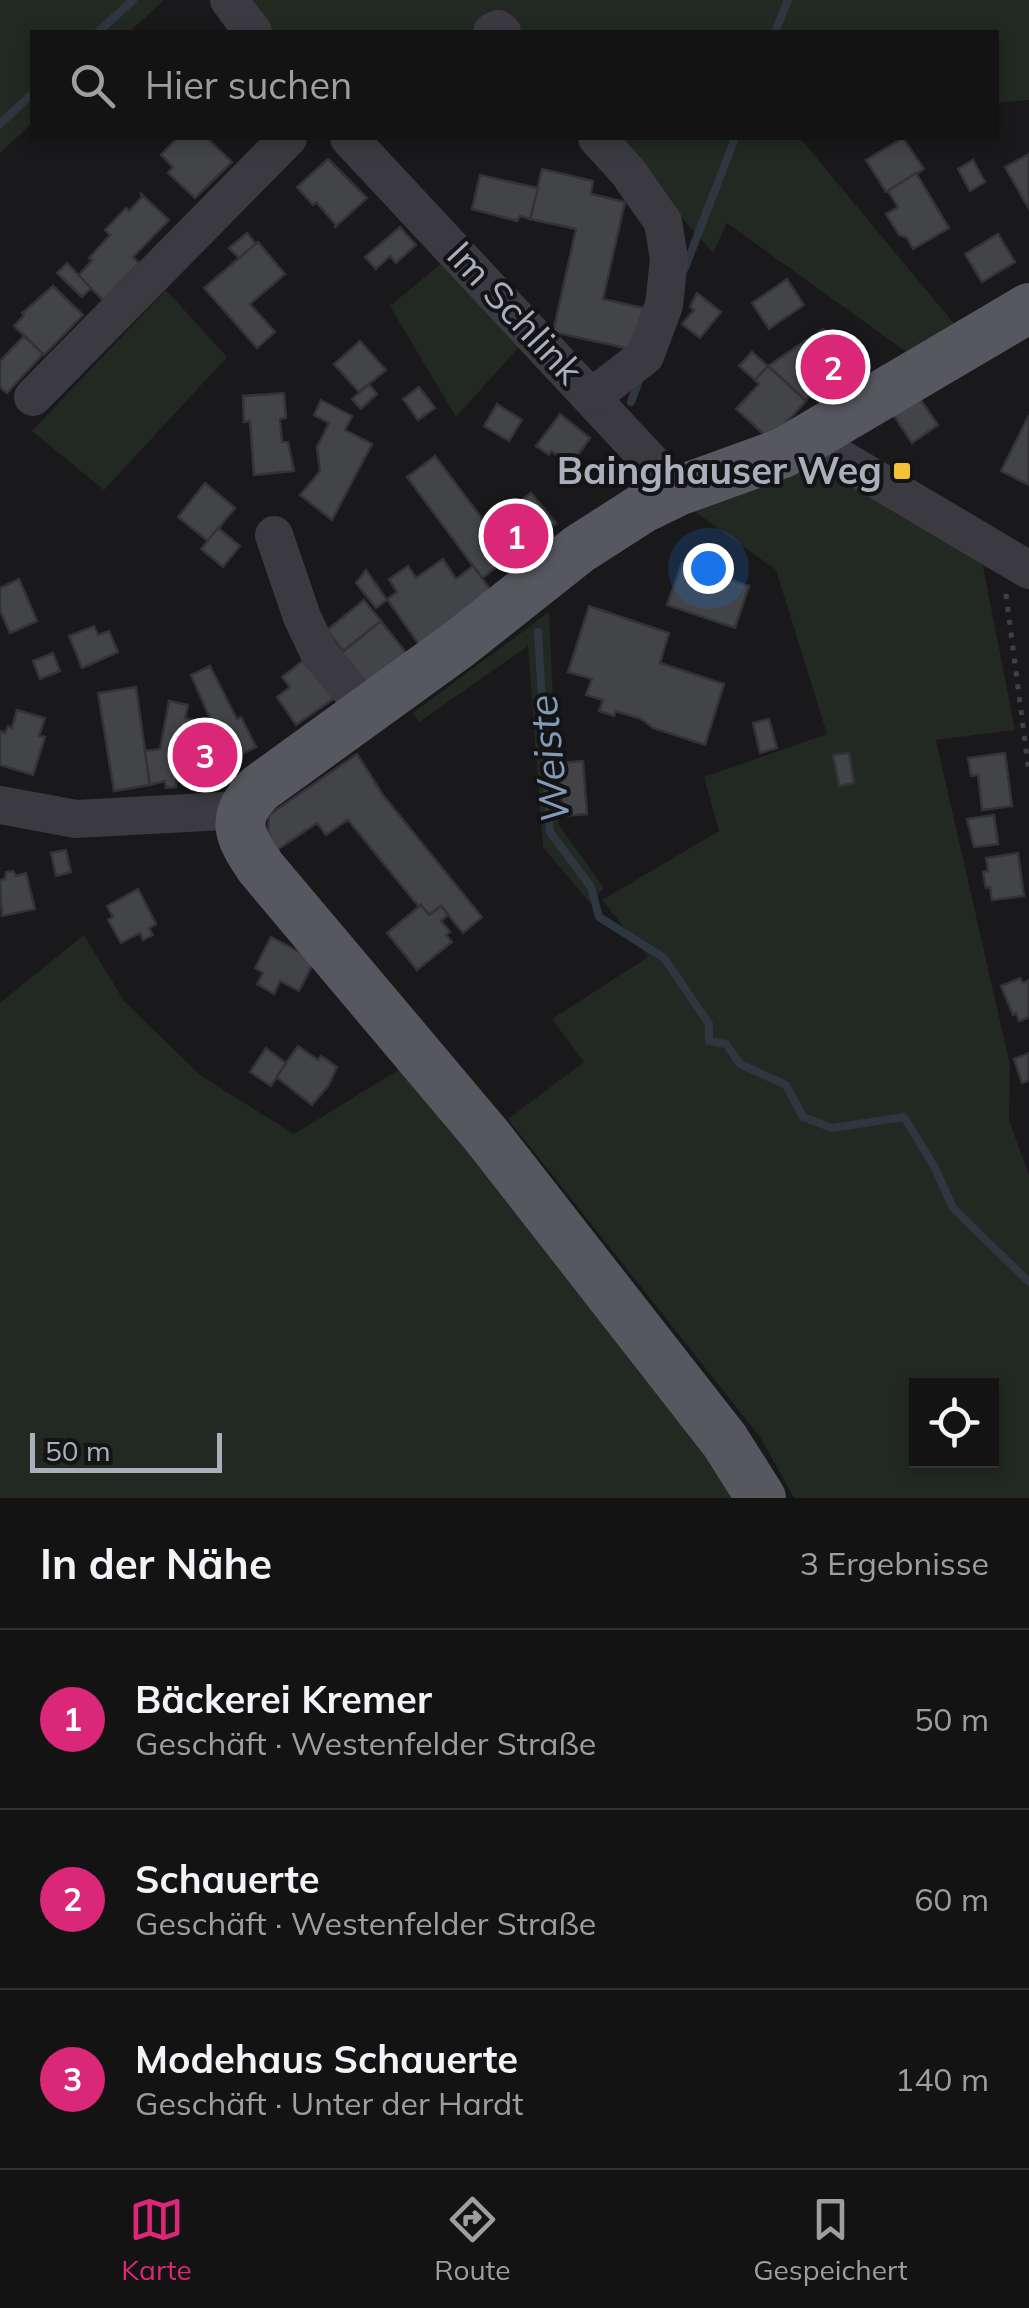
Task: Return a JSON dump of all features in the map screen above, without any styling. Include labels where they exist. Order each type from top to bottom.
[{"type":"main road","points":[[762,1498],[724,1441],[486,1135],[261,868],[242,824],[260,788],[459,644],[579,549],[678,490],[759,463],[808,439],[1029,308]]},
{"type":"street","points":[[229,0],[252,30]]},
{"type":"street","points":[[33,397],[286,140]]},
{"type":"street","name":"Im Schlink","points":[[351,140],[678,490]]},
{"type":"street","points":[[593,396],[646,356],[664,305],[669,259],[664,222],[599,140]]},
{"type":"street","points":[[808,439],[1015,560]]},
{"type":"street","points":[[274,535],[319,653],[368,711]]},
{"type":"street","points":[[0,805],[76,819],[146,818],[242,824]]},
{"type":"path","points":[[1015,560],[1029,773]]},
{"type":"shaded area","points":[[0,0],[164,0],[131,30],[30,30],[30,125],[0,153]]},
{"type":"shaded area","points":[[241,0],[1029,0],[1029,100],[999,103],[999,30],[266,30]]},
{"type":"shaded area","points":[[614,140],[802,140],[961,332],[916,359],[727,223],[713,253]]},
{"type":"shaded area","points":[[449,257],[527,338],[456,417],[390,306]]},
{"type":"shaded area","points":[[166,290],[227,357],[104,490],[32,431]]},
{"type":"shaded area","points":[[822,465],[980,551],[1015,730],[936,740],[1010,1065],[1009,1120],[1029,1175],[1029,1498],[794,1498],[760,1437],[508,1119],[584,1062],[552,1019],[648,957],[602,900],[719,831],[704,777],[827,734],[776,570],[687,506],[709,503]]},
{"type":"shaded area","points":[[549,612],[559,825],[604,888],[590,903],[543,847],[528,646],[419,722],[413,713]]},
{"type":"shaded area","points":[[84,935],[124,1001],[200,1075],[294,1134],[405,1066],[743,1498],[0,1498],[0,1003]]},
{"type":"building","points":[[175,140],[209,140],[232,162],[195,198],[168,173],[173,167],[161,155]]},
{"type":"building","points":[[904,140],[924,169],[886,192],[866,160]]},
{"type":"building","points":[[1029,154],[1029,209],[1005,167]]},
{"type":"building","points":[[328,159],[367,198],[334,228],[336,225],[316,202],[313,205],[297,187]]},
{"type":"building","points":[[973,160],[985,182],[970,191],[958,169]]},
{"type":"building","points":[[542,169],[593,181],[591,194],[625,202],[603,299],[648,309],[639,351],[553,332],[576,229],[530,219]]},
{"type":"building","points":[[916,173],[949,228],[913,249],[886,214],[898,207],[888,191]]},
{"type":"building","points":[[480,175],[538,188],[530,219],[520,216],[517,221],[472,209]]},
{"type":"building","points":[[140,193],[169,220],[133,257],[139,263],[103,300],[75,273],[79,275],[92,260],[89,258],[110,235],[105,230],[126,208],[129,211],[142,197]]},
{"type":"building","points":[[400,227],[416,245],[396,263],[390,256],[376,269],[365,257]]},
{"type":"building","points":[[247,233],[256,244],[239,258],[229,248]]},
{"type":"building","points":[[998,234],[1015,262],[982,282],[965,254]]},
{"type":"building","points":[[258,242],[285,274],[250,304],[275,332],[257,348],[204,288]]},
{"type":"building","points":[[67,263],[91,288],[82,297],[57,273]]},
{"type":"building","points":[[787,279],[804,305],[769,329],[752,303]]},
{"type":"building","points":[[53,286],[83,315],[44,355],[14,326],[22,313]]},
{"type":"building","points":[[697,293],[721,312],[700,338],[682,324],[694,310],[690,307]]},
{"type":"building","points":[[823,329],[850,369],[805,400],[768,366]]},
{"type":"building","points":[[24,336],[43,354],[7,393],[0,387],[0,361]]},
{"type":"building","points":[[360,341],[386,370],[359,392],[334,364]]},
{"type":"building","points":[[752,352],[768,366],[755,380],[739,366]]},
{"type":"building","points":[[768,366],[806,401],[770,440],[736,409],[759,384],[755,380]]},
{"type":"building","points":[[369,384],[377,394],[361,409],[352,399]]},
{"type":"building","points":[[419,387],[435,408],[418,420],[403,399]]},
{"type":"building","points":[[284,393],[286,418],[280,419],[282,442],[288,442],[294,471],[254,475],[250,421],[244,422],[243,396]]},
{"type":"building","points":[[918,396],[938,425],[912,443],[892,413]]},
{"type":"building","points":[[321,400],[352,416],[345,430],[372,444],[332,520],[300,495],[320,471],[317,447],[329,423],[314,415]]},
{"type":"building","points":[[497,404],[522,420],[509,441],[484,426]]},
{"type":"building","points":[[560,414],[590,438],[571,465],[536,446]]},
{"type":"building","points":[[1029,415],[1029,485],[1001,471]]},
{"type":"building","points":[[435,456],[487,525],[531,493],[556,523],[482,578],[407,477]]},
{"type":"building","points":[[205,483],[235,508],[208,541],[178,517]]},
{"type":"building","points":[[218,528],[240,546],[223,567],[201,549]]},
{"type":"building","points":[[443,559],[456,579],[473,566],[493,593],[420,646],[387,599],[397,592],[389,579],[408,566],[416,578]]},
{"type":"building","points":[[682,563],[749,586],[735,628],[667,605]]},
{"type":"building","points":[[366,570],[387,600],[376,608],[356,583]]},
{"type":"building","points":[[19,579],[37,621],[10,633],[0,610],[0,588]]},
{"type":"building","points":[[364,600],[381,621],[343,651],[327,630]]},
{"type":"building","points":[[589,606],[669,633],[660,663],[724,684],[705,745],[653,728],[641,719],[616,711],[614,716],[599,711],[603,700],[586,695],[592,679],[568,672]]},
{"type":"building","points":[[381,621],[407,654],[360,692],[334,659]]},
{"type":"building","points":[[94,626],[98,635],[109,631],[118,652],[82,668],[69,636]]},
{"type":"building","points":[[53,653],[60,671],[40,679],[33,661]]},
{"type":"building","points":[[313,653],[342,693],[296,725],[277,697],[290,687],[282,677]]},
{"type":"building","points":[[210,666],[256,747],[222,763],[208,733],[215,730],[191,675]]},
{"type":"building","points":[[136,687],[150,785],[114,791],[98,693]]},
{"type":"building","points":[[169,701],[188,705],[185,718],[193,720],[185,746],[190,778],[176,780],[176,787],[166,788],[165,781],[150,785],[145,751],[160,749]]},
{"type":"building","points":[[17,710],[45,718],[39,736],[45,737],[33,775],[0,765],[0,731],[5,733],[8,726],[12,728]]},
{"type":"building","points":[[769,719],[777,748],[760,753],[753,723]]},
{"type":"building","points":[[849,753],[854,783],[839,786],[833,755]]},
{"type":"building","points":[[1005,753],[1012,806],[982,810],[978,775],[971,776],[968,758]]},
{"type":"building","points":[[357,754],[383,795],[482,917],[463,933],[441,906],[429,915],[419,907],[348,820],[326,835],[317,823],[277,850],[268,833],[269,815]]},
{"type":"building","points":[[583,761],[587,814],[563,816],[559,763]]},
{"type":"building","points":[[994,815],[998,844],[974,847],[967,819]]},
{"type":"building","points":[[66,850],[71,872],[56,876],[51,853]]},
{"type":"building","points":[[1018,853],[1024,896],[992,900],[983,872],[988,871],[986,858]]},
{"type":"building","points":[[13,871],[16,876],[26,873],[35,909],[2,916],[0,880],[5,879],[6,872]]},
{"type":"building","points":[[138,889],[156,924],[149,928],[153,935],[143,940],[140,933],[121,943],[108,920],[113,917],[107,906]]},
{"type":"building","points":[[421,905],[429,915],[441,906],[448,915],[441,921],[452,942],[417,970],[387,933]]},
{"type":"building","points":[[271,937],[315,960],[299,991],[280,981],[274,994],[257,984],[263,973],[255,968]]},
{"type":"building","points":[[1020,978],[1023,983],[1029,980],[1029,1017],[1019,1021],[1001,986]]},
{"type":"building","points":[[298,1046],[337,1067],[312,1105],[276,1077]]},
{"type":"building","points":[[266,1048],[286,1063],[271,1086],[250,1072]]},
{"type":"building","points":[[1029,1053],[1029,1080],[1022,1083],[1014,1059]]},
{"type":"waterway","points":[[100,30],[133,0]]},
{"type":"waterway","name":"Weiste","points":[[776,30],[788,0]]},
{"type":"waterway","points":[[0,124],[30,96]]},
{"type":"waterway","name":"Weiste","points":[[685,268],[734,140]]},
{"type":"waterway","name":"Weiste","points":[[631,402],[640,378]]},
{"type":"waterway","name":"Weiste","points":[[538,632],[550,832],[591,887],[599,917],[664,958],[709,1024],[709,1041],[726,1044],[740,1064],[786,1085],[803,1117],[832,1128],[904,1117],[934,1166],[953,1208],[1029,1282]]},
{"type":"place","name":"Schauerte","points":[[833,367]]},
{"type":"place","name":"Bainghauser Weg","points":[[902,471]]},
{"type":"place","name":"Bäckerei Kremer","points":[[516,536]]},
{"type":"place","name":"Modehaus Schauerte","points":[[205,755]]}]
